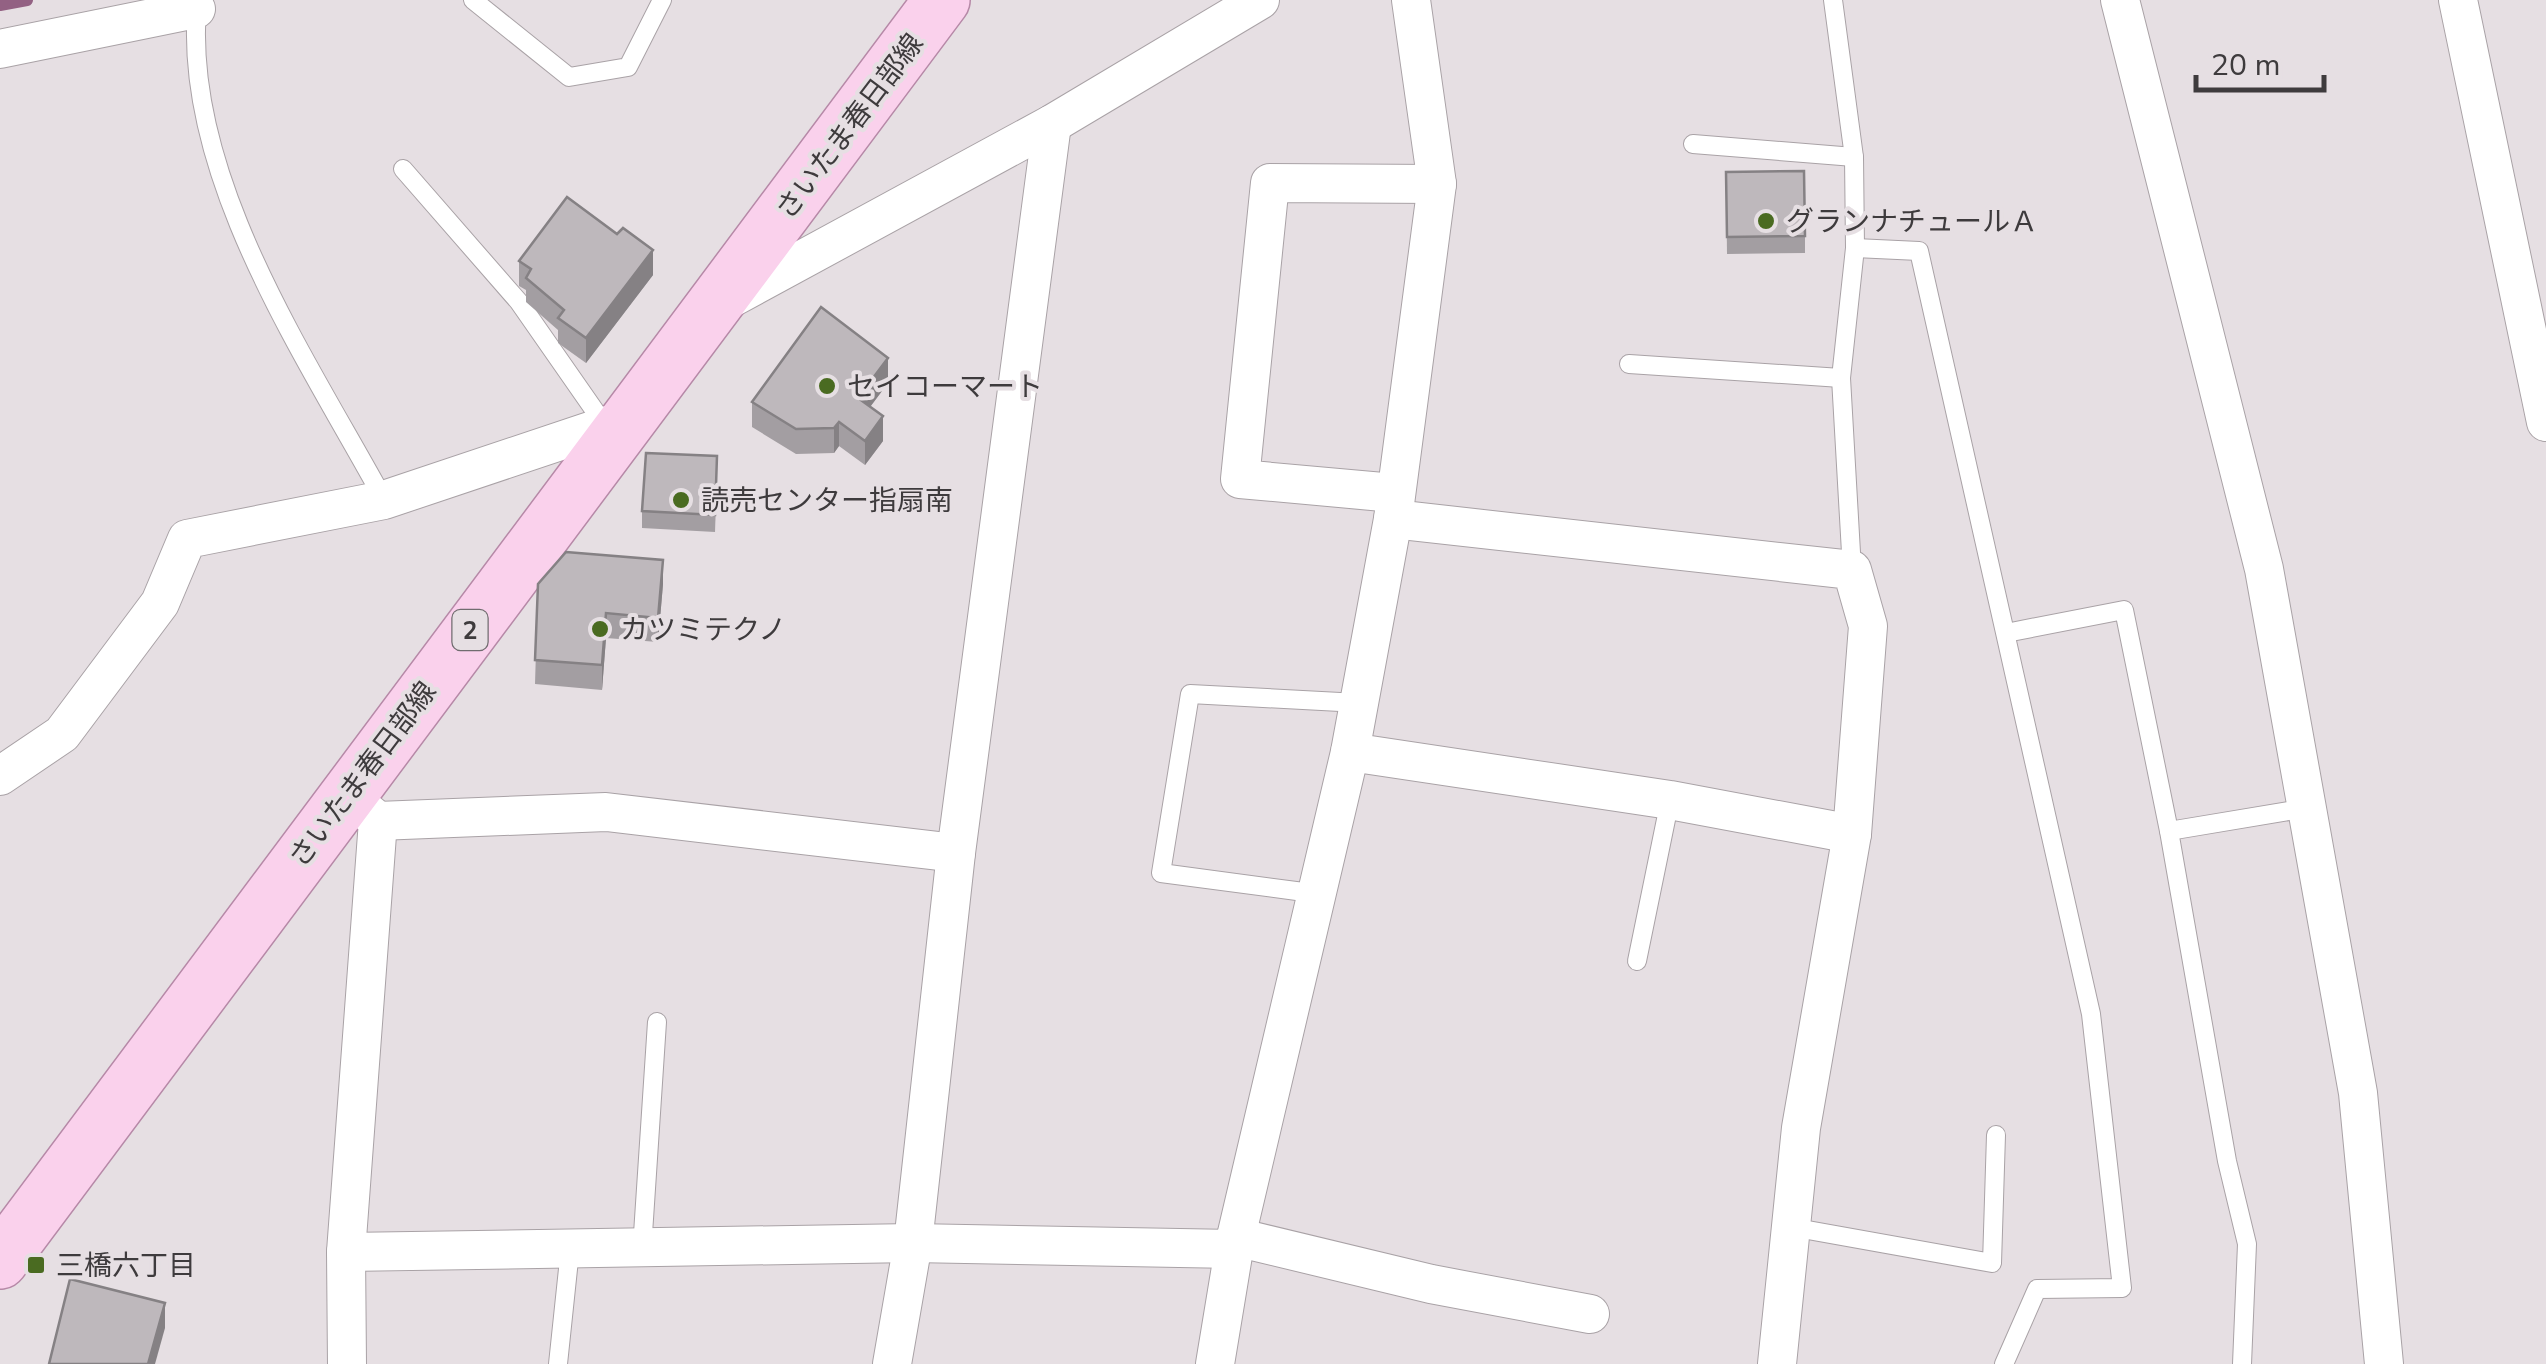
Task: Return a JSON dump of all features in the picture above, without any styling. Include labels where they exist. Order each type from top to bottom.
[{"type":"main road","name":"さいたま春日部線","points":[[0,1261],[362,807],[618,420],[715,307],[942,0]]},
{"type":"street","points":[[715,307],[1052,124],[1260,0]]},
{"type":"street","points":[[1215,1364],[1236,1243],[1350,752],[1393,506],[1437,184],[1411,0]]},
{"type":"street","points":[[2120,0],[2264,569],[2358,1093],[2384,1364]]},
{"type":"street","points":[[2458,0],[2546,422]]},
{"type":"street","points":[[0,48],[204,4]]},
{"type":"street","points":[[892,1364],[913,1243],[956,853],[1052,124]]},
{"type":"street","points":[[1437,184],[1270,182],[1240,479],[1393,506],[1852,570],[1868,626],[1852,834],[1801,1128],[1777,1364]]},
{"type":"street","points":[[0,776],[62,734],[160,603],[187,539],[384,500],[618,420]]},
{"type":"street","points":[[1350,752],[1670,800],[1852,834]]},
{"type":"street","points":[[347,1364],[346,1252],[362,807],[606,812],[956,853]]},
{"type":"street","points":[[346,1252],[913,1243],[1236,1243],[1590,1314]]},
{"type":"lane","points":[[473,0],[569,77],[628,67],[662,0]]},
{"type":"lane","points":[[1834,0],[1854,157],[1856,248],[1841,378],[1852,570]]},
{"type":"lane","points":[[204,4],[202,98],[236,227],[384,500]]},
{"type":"lane","points":[[1693,144],[1854,157]]},
{"type":"lane","points":[[403,170],[618,420]]},
{"type":"lane","points":[[1856,248],[1919,251],[2091,1014],[2122,1288],[2038,1289],[2004,1364]]},
{"type":"lane","points":[[1628,364],[1841,378]]},
{"type":"lane","points":[[2006,633],[2124,610],[2170,830],[2228,1161],[2247,1244],[2242,1364]]},
{"type":"lane","points":[[1320,894],[1161,874],[1190,694],[1359,703]]},
{"type":"lane","points":[[1637,960],[1670,800]]},
{"type":"lane","points":[[2170,830],[2307,808]]},
{"type":"lane","points":[[642,1249],[657,1022]]},
{"type":"lane","points":[[1791,1227],[1992,1263],[1996,1135]]},
{"type":"lane","points":[[558,1364],[570,1250]]},
{"type":"building","name":"グランナチュールＡ","points":[[1804,171],[1805,236],[1727,237],[1726,172]]},
{"type":"building","points":[[567,197],[617,234],[623,228],[653,250],[586,338],[558,318],[564,310],[526,278],[531,269],[519,261]]},
{"type":"building","points":[[821,307],[888,358],[858,398],[883,416],[865,441],[839,422],[834,428],[796,429],[752,402]]},
{"type":"building","points":[[646,453],[717,456],[715,515],[642,511]]},
{"type":"building","points":[[566,552],[663,560],[658,618],[606,613],[602,665],[535,660],[538,584]]},
{"type":"building","points":[[70,1279],[165,1303],[148,1364],[49,1364]]},
{"type":"waterway","points":[[0,5],[27,0]]},
{"type":"place","name":"グランナチュールＡ","points":[[1766,221]]},
{"type":"place","name":"セイコーマート","points":[[827,386]]},
{"type":"place","name":"読売センター指扇南","points":[[681,500]]},
{"type":"place","name":"カツミテクノ","points":[[600,629]]},
{"type":"place","name":"三橋六丁目","points":[[36,1265]]}]
